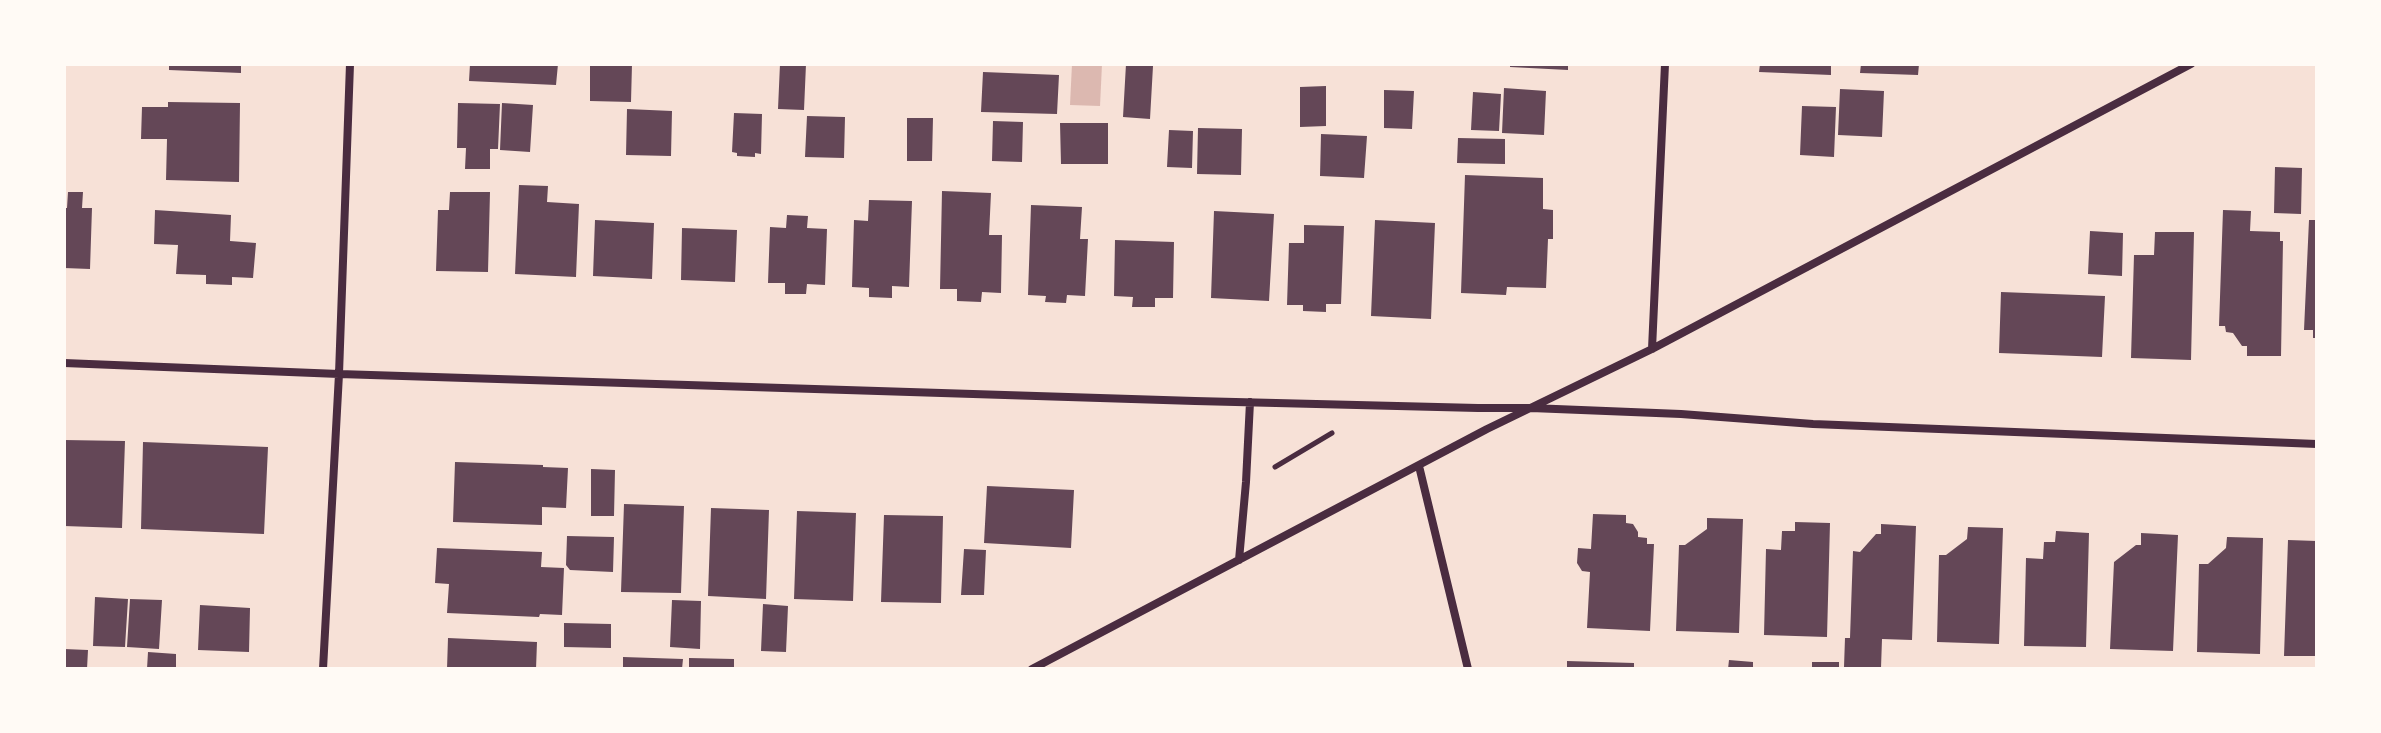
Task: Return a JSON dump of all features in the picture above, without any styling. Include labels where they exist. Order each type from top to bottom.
[{"type":"street","points":[[323,669],[339,374],[350,64]]},
{"type":"street","points":[[1652,349],[1665,64]]},
{"type":"street","points":[[1032,669],[1531,408],[1652,349],[2191,64]]},
{"type":"street","points":[[64,363],[1250,402],[1531,408],[1681,414],[1813,424],[2317,444]]},
{"type":"street","points":[[1239,560],[1250,402]]},
{"type":"street","points":[[1419,466],[1468,669]]},
{"type":"path","points":[[1270,469],[1333,433]]},
{"type":"shaded area","points":[[1072,64],[1102,64],[1100,106],[1070,105]]},
{"type":"building","points":[[169,64],[241,64],[241,73],[169,70]]},
{"type":"building","points":[[470,64],[558,64],[556,85],[469,81]]},
{"type":"building","points":[[590,64],[632,64],[631,102],[590,101]]},
{"type":"building","points":[[780,64],[806,64],[804,110],[778,109]]},
{"type":"building","points":[[1126,64],[1153,66],[1150,119],[1123,117]]},
{"type":"building","points":[[1510,64],[1568,64],[1568,70],[1510,67]]},
{"type":"building","points":[[1760,64],[1831,64],[1831,75],[1759,72]]},
{"type":"building","points":[[1861,64],[1919,64],[1918,75],[1860,73]]},
{"type":"building","points":[[983,72],[1059,75],[1057,114],[981,112]]},
{"type":"building","points":[[1326,86],[1326,126],[1300,127],[1300,87]]},
{"type":"building","points":[[1504,88],[1546,91],[1544,135],[1502,133]]},
{"type":"building","points":[[1840,89],[1884,91],[1882,137],[1838,135]]},
{"type":"building","points":[[1384,90],[1414,91],[1412,129],[1384,128]]},
{"type":"building","points":[[1473,92],[1501,94],[1499,131],[1471,130]]},
{"type":"building","points":[[168,102],[240,103],[239,182],[166,180],[167,139],[141,139],[142,107],[168,107]]},
{"type":"building","points":[[458,103],[500,104],[498,149],[490,149],[490,169],[465,169],[466,148],[457,148]]},
{"type":"building","points":[[502,103],[533,105],[530,152],[500,150]]},
{"type":"building","points":[[1802,106],[1836,107],[1834,157],[1800,155]]},
{"type":"building","points":[[627,109],[672,111],[671,156],[626,155]]},
{"type":"building","points":[[734,113],[762,114],[761,154],[755,153],[755,157],[737,156],[732,152]]},
{"type":"building","points":[[807,116],[845,117],[844,158],[805,157]]},
{"type":"building","points":[[907,118],[933,118],[932,161],[907,161]]},
{"type":"building","points":[[993,121],[1023,122],[1022,162],[992,161]]},
{"type":"building","points":[[1060,123],[1108,123],[1108,164],[1061,164]]},
{"type":"building","points":[[1198,128],[1242,129],[1241,175],[1197,174]]},
{"type":"building","points":[[1169,130],[1193,131],[1192,168],[1167,167]]},
{"type":"building","points":[[1321,134],[1367,136],[1364,178],[1320,176]]},
{"type":"building","points":[[1458,138],[1505,139],[1505,164],[1457,163]]},
{"type":"building","points":[[2275,167],[2302,168],[2301,214],[2274,213]]},
{"type":"building","points":[[1465,175],[1543,178],[1543,209],[1553,210],[1553,239],[1548,239],[1546,288],[1507,287],[1506,295],[1461,293]]},
{"type":"building","points":[[519,185],[548,186],[547,202],[579,204],[576,277],[515,274]]},
{"type":"building","points":[[942,191],[991,193],[989,235],[1002,235],[1001,293],[982,292],[981,302],[957,301],[957,289],[940,289]]},
{"type":"building","points":[[68,192],[83,192],[82,208],[92,208],[90,269],[64,268]]},
{"type":"building","points":[[450,192],[490,192],[488,272],[436,271],[438,210],[449,210]]},
{"type":"building","points":[[869,200],[912,201],[909,287],[892,286],[892,298],[869,297],[869,288],[852,287],[854,220],[868,221]]},
{"type":"building","points":[[1031,205],[1082,207],[1080,239],[1088,239],[1085,296],[1067,295],[1066,303],[1045,302],[1046,296],[1028,295]]},
{"type":"building","points":[[155,210],[231,215],[230,241],[256,243],[253,278],[232,277],[232,285],[206,284],[206,275],[176,274],[178,245],[154,244]]},
{"type":"building","points":[[2223,210],[2251,211],[2250,231],[2280,232],[2280,241],[2283,241],[2281,356],[2247,356],[2247,346],[2242,346],[2233,333],[2226,332],[2225,326],[2219,326]]},
{"type":"building","points":[[1214,211],[1274,214],[1269,301],[1211,298]]},
{"type":"building","points":[[787,215],[808,216],[807,228],[827,229],[825,285],[807,284],[806,294],[785,294],[785,283],[768,283],[770,227],[786,228]]},
{"type":"building","points":[[595,220],[654,223],[652,279],[593,276]]},
{"type":"building","points":[[1375,220],[1435,223],[1431,319],[1371,316]]},
{"type":"building","points":[[2309,220],[2317,220],[2317,338],[2313,338],[2313,330],[2304,330]]},
{"type":"building","points":[[1304,225],[1344,226],[1341,304],[1326,304],[1326,312],[1303,311],[1303,305],[1287,305],[1289,243],[1304,243]]},
{"type":"building","points":[[682,228],[737,230],[735,282],[681,280]]},
{"type":"building","points":[[2090,231],[2123,233],[2122,276],[2088,274]]},
{"type":"building","points":[[2155,232],[2194,232],[2191,360],[2131,358],[2134,255],[2154,255]]},
{"type":"building","points":[[1115,240],[1174,242],[1173,298],[1155,298],[1155,307],[1132,307],[1133,297],[1114,296]]},
{"type":"building","points":[[2001,292],[2105,296],[2102,357],[1999,353]]},
{"type":"building","points":[[64,440],[125,441],[122,528],[64,526]]},
{"type":"building","points":[[143,442],[268,447],[264,534],[141,529]]},
{"type":"building","points":[[455,462],[568,468],[566,508],[542,507],[542,525],[453,522]]},
{"type":"building","points":[[591,469],[615,470],[614,516],[591,516]]},
{"type":"building","points":[[987,486],[1074,490],[1071,548],[984,543]]},
{"type":"building","points":[[624,504],[684,506],[681,593],[621,592]]},
{"type":"building","points":[[711,508],[769,510],[766,599],[708,596]]},
{"type":"building","points":[[797,511],[856,513],[853,601],[794,599]]},
{"type":"building","points":[[1593,514],[1626,515],[1626,523],[1633,524],[1638,537],[1647,538],[1647,544],[1654,544],[1650,631],[1587,628],[1590,572],[1582,571],[1577,563],[1578,548],[1591,549]]},
{"type":"building","points":[[884,515],[943,516],[941,603],[881,602]]},
{"type":"building","points":[[1707,518],[1743,519],[1739,633],[1676,631],[1679,545],[1685,545],[1707,529]]},
{"type":"building","points":[[1795,522],[1830,523],[1827,637],[1764,635],[1766,549],[1781,550],[1782,531],[1795,531]]},
{"type":"building","points":[[1881,524],[1916,526],[1912,640],[1882,639],[1881,668],[1844,667],[1845,638],[1850,638],[1853,551],[1860,552],[1876,534],[1881,534]]},
{"type":"building","points":[[1968,527],[2003,528],[1999,644],[1937,642],[1939,555],[1946,555],[1967,539]]},
{"type":"building","points":[[2056,531],[2089,533],[2086,647],[2024,646],[2026,558],[2043,559],[2044,542],[2055,542]]},
{"type":"building","points":[[2141,533],[2178,535],[2173,651],[2110,649],[2114,562],[2136,545],[2141,545]]},
{"type":"building","points":[[567,536],[614,537],[613,572],[570,570],[566,565]]},
{"type":"building","points":[[2227,537],[2263,538],[2260,654],[2197,652],[2199,564],[2208,564],[2226,548]]},
{"type":"building","points":[[2288,540],[2317,541],[2317,656],[2284,656]]},
{"type":"building","points":[[437,548],[542,552],[541,567],[564,568],[562,615],[447,613],[449,584],[435,583]]},
{"type":"building","points":[[964,549],[986,550],[984,595],[961,595]]},
{"type":"building","points":[[95,597],[128,599],[125,647],[93,646]]},
{"type":"building","points":[[130,599],[162,600],[159,649],[127,647]]},
{"type":"building","points":[[672,600],[701,601],[700,649],[670,647]]},
{"type":"building","points":[[763,604],[788,606],[786,652],[761,651]]},
{"type":"building","points":[[200,605],[250,608],[249,652],[198,650]]},
{"type":"building","points":[[564,623],[611,624],[611,648],[564,647]]},
{"type":"building","points":[[448,638],[537,642],[536,669],[447,669]]},
{"type":"building","points":[[64,649],[88,650],[87,669],[64,669]]},
{"type":"building","points":[[148,652],[176,654],[176,669],[147,669]]},
{"type":"building","points":[[623,657],[683,659],[682,669],[623,669]]},
{"type":"building","points":[[689,658],[734,659],[734,669],[689,669]]},
{"type":"building","points":[[1729,660],[1753,662],[1753,669],[1728,669]]},
{"type":"building","points":[[1567,661],[1634,663],[1634,669],[1567,669]]},
{"type":"building","points":[[1812,662],[1839,662],[1839,669],[1812,669]]}]
